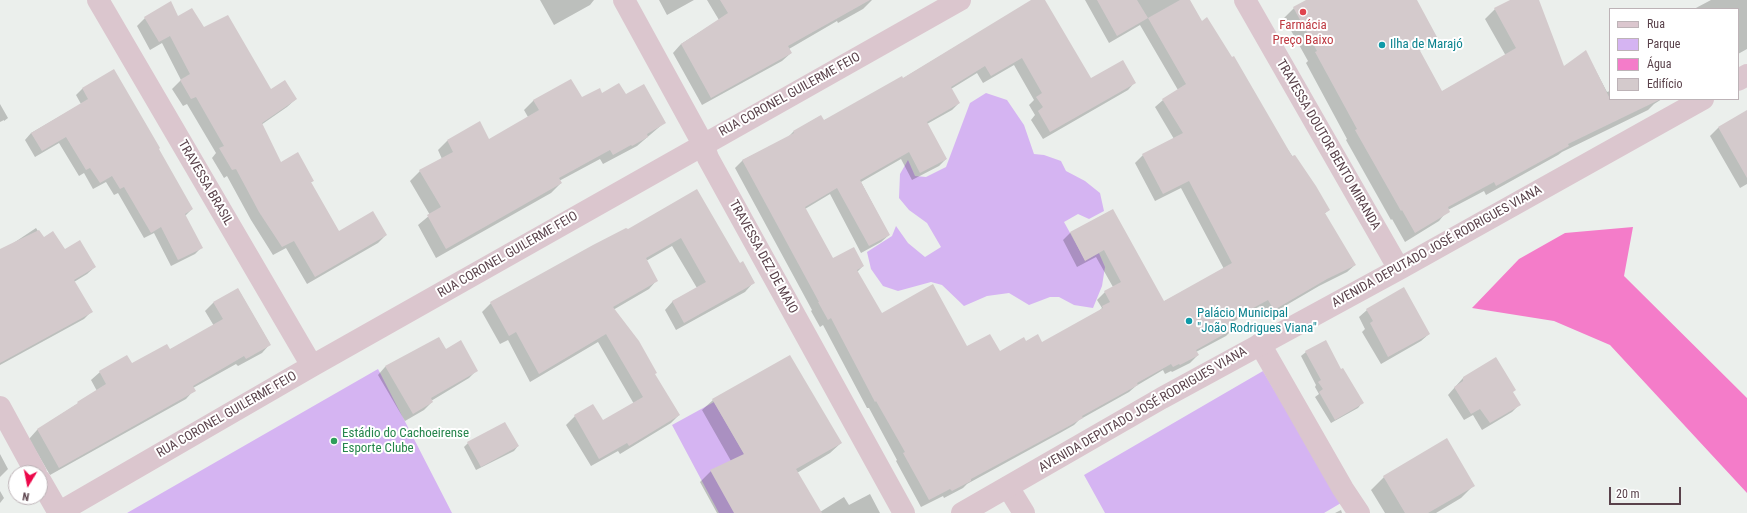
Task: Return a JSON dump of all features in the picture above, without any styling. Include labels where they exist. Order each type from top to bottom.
[{"type":"street","name":"TRAVESSA BRASIL","points":[[98,0],[312,366]]},
{"type":"street","name":"TRAVESSA DEZ DE MAIO","points":[[624,0],[703,144],[712,165],[904,513]]},
{"type":"street","name":"RUA CORONEL GUILERME FEIO","points":[[58,513],[312,366],[960,0]]},
{"type":"street","name":"TRAVESSA DOUTOR BENTO MIRANDA","points":[[1245,0],[1399,269]]},
{"type":"street","name":"AVENIDA DEPUTADO JOSÉ RODRIGUES VIANA","points":[[962,513],[1162,398],[1399,269],[1701,100]]},
{"type":"street","points":[[1260,344],[1344,490],[1359,513]]},
{"type":"street","points":[[0,407],[32,465]]},
{"type":"street","points":[[1008,487],[1024,513]]},
{"type":"street","points":[[48,495],[58,513]]},
{"type":"green space","points":[[986,93],[1007,100],[1024,125],[1034,154],[1044,155],[1061,161],[1066,171],[1085,181],[1100,193],[1104,211],[1089,219],[1078,214],[1064,222],[1085,260],[1099,253],[1105,267],[1102,286],[1093,308],[1074,305],[1059,297],[1050,297],[1029,305],[1009,293],[987,296],[964,306],[942,285],[931,282],[898,291],[883,286],[871,269],[867,252],[892,236],[896,226],[908,243],[925,257],[941,247],[927,223],[909,210],[899,198],[900,174],[908,160],[915,176],[926,177],[946,167],[970,103]]},
{"type":"green space","name":"Estádio do Cachoeirense Esporte Clube","points":[[378,369],[452,513],[127,513]]},
{"type":"green space","points":[[1263,371],[1341,503],[1324,513],[1105,513],[1084,475]]},
{"type":"green space","points":[[714,402],[778,513],[719,513],[672,425]]},
{"type":"water","points":[[1633,227],[1624,276],[1747,398],[1747,493],[1610,345],[1554,321],[1472,308],[1519,259],[1565,233]]},
{"type":"building","points":[[720,0],[870,0],[788,46],[792,53],[711,98],[681,44],[728,13]]},
{"type":"building","points":[[1031,0],[1045,0],[1091,78],[1123,60],[1136,83],[1050,132],[1038,111],[1043,107],[1036,97],[1042,93],[1022,58],[991,76],[985,66],[951,87],[960,103],[927,122],[947,159],[920,173],[909,152],[860,180],[890,235],[869,246],[837,188],[805,207],[833,258],[854,247],[864,266],[857,270],[882,313],[933,284],[967,346],[990,334],[1000,351],[1024,337],[1026,341],[1038,334],[1042,342],[1103,308],[1102,306],[1110,302],[1104,291],[1121,282],[1104,250],[1085,261],[1070,232],[1113,209],[1164,301],[1232,263],[1189,181],[1163,194],[1142,154],[1183,133],[1162,99],[1186,84],[1148,18],[1180,0],[1190,0],[1202,21],[1207,17],[1232,57],[1234,56],[1292,156],[1295,155],[1316,186],[1330,210],[1325,213],[1356,265],[1327,279],[1274,310],[1268,300],[1231,320],[1235,328],[1196,350],[1199,355],[1180,365],[1179,364],[1173,367],[1171,364],[1137,383],[1138,385],[1082,416],[1083,418],[1069,426],[971,479],[971,481],[952,491],[950,489],[929,500],[903,453],[905,452],[876,401],[875,402],[831,318],[828,320],[742,160],[794,133],[793,131],[821,115],[824,120],[902,76],[903,78]]},
{"type":"building","points":[[1097,0],[1137,0],[1148,18],[1117,36]]},
{"type":"building","points":[[1306,0],[1417,0],[1437,37],[1418,47],[1442,91],[1516,48],[1494,8],[1510,0],[1539,0],[1564,66],[1586,50],[1609,97],[1609,100],[1659,100],[1568,144],[1569,146],[1496,186],[1494,182],[1448,207],[1450,212],[1415,233],[1355,130],[1357,129],[1315,52],[1317,51],[1293,7]]},
{"type":"building","points":[[171,1],[178,16],[192,8],[204,27],[228,15],[271,89],[285,80],[297,99],[262,123],[281,162],[298,152],[314,181],[311,182],[339,231],[373,211],[387,235],[315,277],[294,241],[282,247],[259,212],[236,169],[232,170],[219,148],[224,146],[196,97],[191,99],[180,80],[190,74],[170,36],[159,42],[144,17]]},
{"type":"building","points":[[114,69],[160,148],[159,149],[193,209],[185,214],[203,248],[178,260],[161,227],[151,233],[124,187],[120,189],[112,176],[100,183],[90,168],[86,170],[66,137],[42,151],[31,133],[88,99],[82,88]]},
{"type":"building","points":[[571,79],[582,97],[600,88],[602,93],[619,83],[626,94],[644,84],[666,123],[647,134],[648,137],[632,146],[631,145],[613,155],[610,150],[559,178],[562,183],[446,249],[427,215],[441,207],[419,170],[453,152],[447,140],[480,121],[489,139],[539,110],[533,100]]},
{"type":"building","points":[[1747,110],[1747,178],[1718,127]]},
{"type":"building","points":[[697,189],[740,263],[743,261],[755,283],[684,323],[672,301],[706,282],[681,238],[646,258],[658,281],[613,307],[639,341],[657,373],[655,374],[680,415],[629,446],[627,443],[599,459],[574,415],[593,404],[603,420],[643,397],[606,334],[539,374],[516,332],[509,336],[490,302],[593,245],[626,228],[628,229]]},
{"type":"building","points":[[39,230],[44,237],[53,231],[65,249],[80,240],[96,267],[74,280],[93,312],[0,363],[0,249]]},
{"type":"building","points":[[1404,287],[1430,334],[1388,357],[1370,323],[1373,321],[1366,309]]},
{"type":"building","points":[[238,288],[271,345],[246,359],[244,356],[193,386],[196,391],[59,468],[37,429],[106,384],[99,371],[127,355],[132,363],[167,344],[170,349],[223,319],[213,302]]},
{"type":"building","points":[[439,337],[446,349],[461,340],[478,371],[431,398],[433,402],[413,414],[385,366]]},
{"type":"building","points":[[1326,340],[1341,369],[1343,368],[1364,403],[1335,420],[1319,392],[1323,389],[1318,382],[1321,380],[1305,351]]},
{"type":"building","points":[[790,355],[842,443],[796,469],[822,513],[734,513],[710,470],[744,454],[712,399]]},
{"type":"building","points":[[1496,357],[1516,390],[1513,392],[1521,405],[1490,423],[1480,409],[1471,414],[1454,387],[1463,381],[1463,377]]},
{"type":"building","points":[[505,422],[519,446],[481,467],[467,442]]},
{"type":"building","points":[[1447,438],[1475,486],[1428,513],[1405,513],[1383,476]]},
{"type":"place","name":"Farmácia Preço Baixo","points":[[1303,12]]},
{"type":"place","name":"Ilha de Marajó","points":[[1382,45]]},
{"type":"place","name":"Palácio Municipal \"João Rodrigues Viana\"","points":[[1189,321]]},
{"type":"place","name":"Estádio do Cachoeirense Esporte Clube","points":[[334,441]]}]
